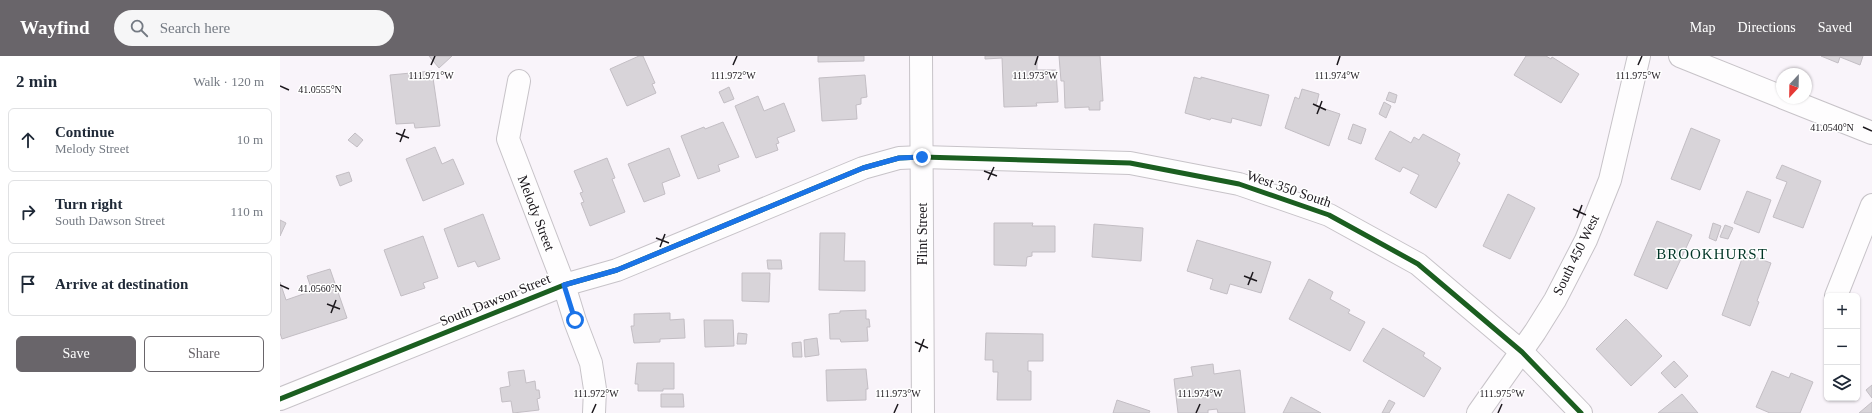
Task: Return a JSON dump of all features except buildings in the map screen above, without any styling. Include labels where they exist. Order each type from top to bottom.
[{"type":"street","name":"Flint Street","points":[[922,56],[923,413]]},
{"type":"street","name":"South 450 West","points":[[1478,413],[1522,352],[1555,300],[1582,246],[1610,180],[1639,56]]},
{"type":"street","points":[[1680,56],[1776,95]]},
{"type":"street","name":"Melody Street","points":[[519,81],[508,139],[564,285],[591,363],[595,389],[594,413]]},
{"type":"street","points":[[1798,104],[1872,133]]},
{"type":"street","name":"South Dawson Street","points":[[280,399],[564,285],[617,270],[863,168],[899,158],[922,157]]},
{"type":"street","name":"West 350 South","points":[[922,157],[1130,163],[1240,184],[1329,214],[1418,264],[1522,352],[1581,413]]},
{"type":"street","points":[[1837,293],[1872,205]]},
{"type":"cycle path","points":[[280,399],[564,285],[617,270],[863,168],[899,158],[922,157],[1130,163],[1239,184],[1329,215],[1418,264],[1522,352],[1581,413]]},
{"type":"district","name":"BROOKHURST","points":[[1712,254]]},
{"type":"route","points":[[575,320],[564,285],[617,270],[863,168],[899,158],[922,157]]}]
